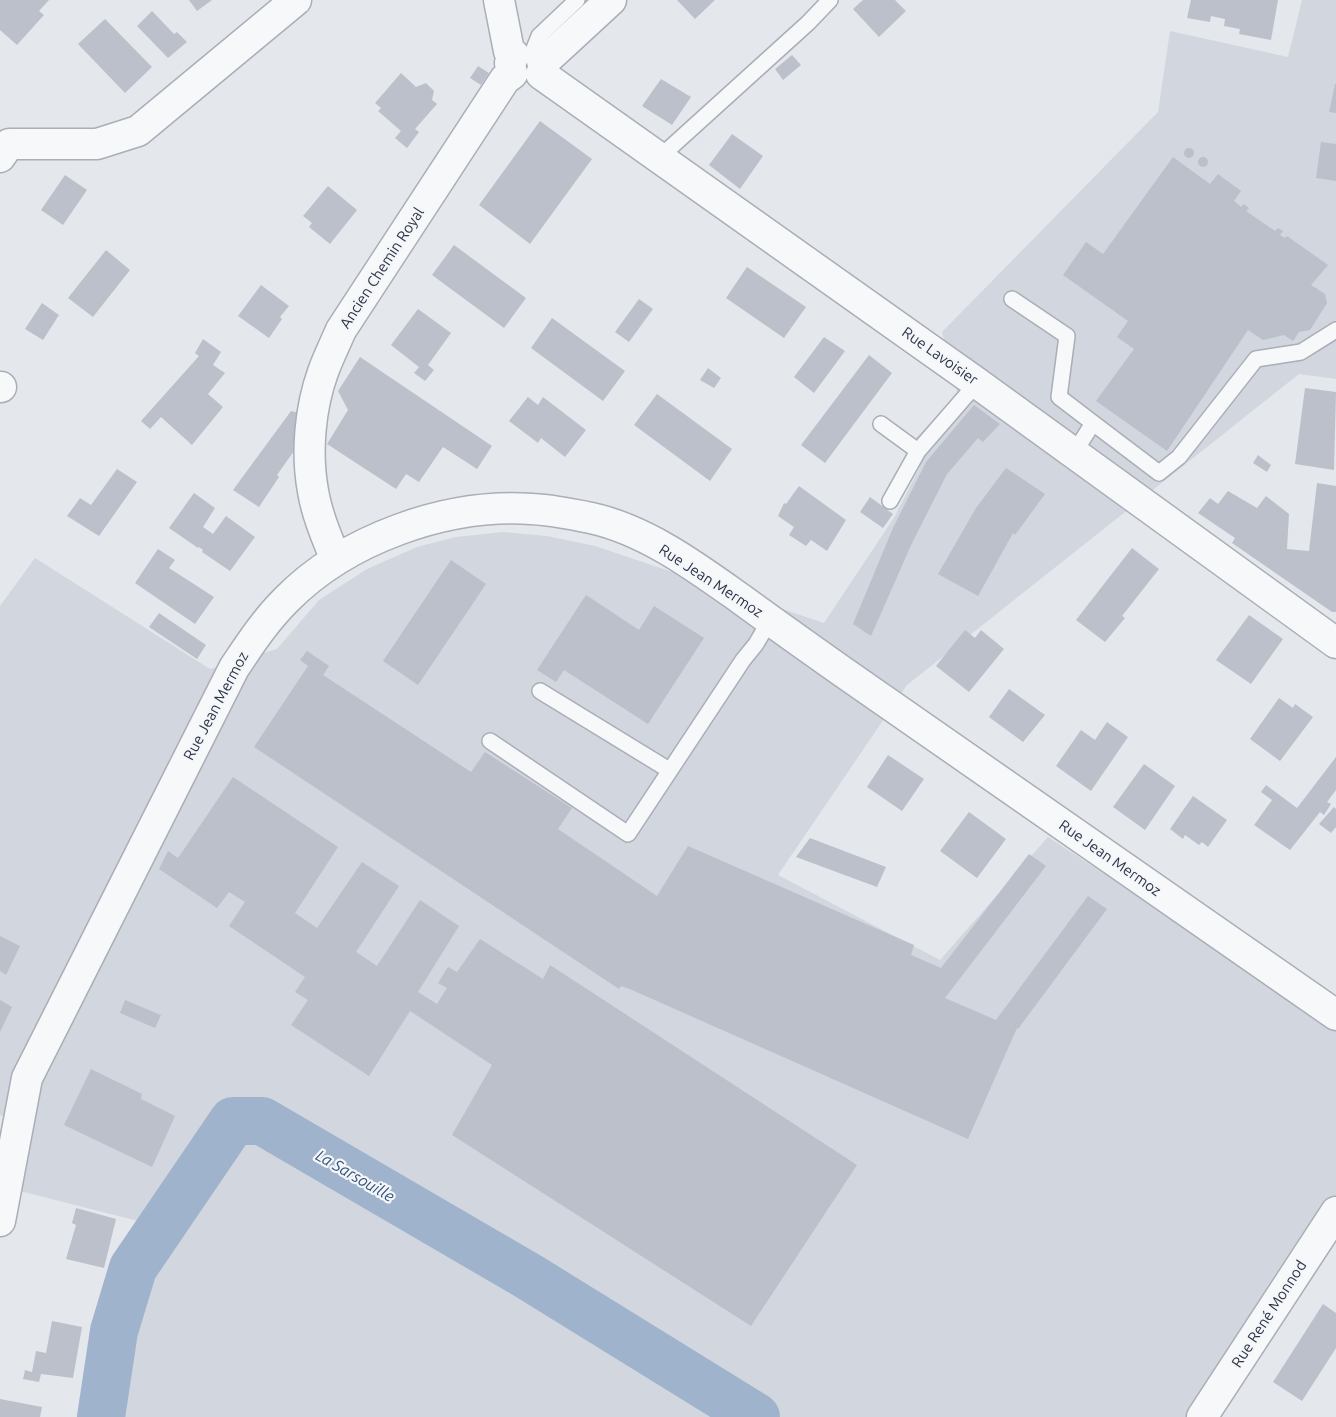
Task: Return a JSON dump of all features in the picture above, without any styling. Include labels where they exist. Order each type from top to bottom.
[{"type":"street","points":[[0,157],[9,144],[97,144],[138,131],[296,0]]},
{"type":"street","points":[[499,0],[509,51],[529,63]]},
{"type":"street","name":"Ancien Chemin Royal","points":[[336,560],[322,525],[313,491],[310,456],[313,410],[322,373],[341,330],[505,79],[529,63],[547,59],[611,0]]},
{"type":"street","name":"Rue Lavoisier","points":[[529,63],[1336,643]]},
{"type":"street","name":"Rue Jean Mermoz","points":[[0,1221],[27,1078],[234,668],[261,628],[286,600],[312,577],[336,560],[374,539],[445,515],[532,508],[594,519],[635,534],[701,570],[1336,1015]]},
{"type":"street","name":"Rue René Monnod","points":[[1202,1417],[1336,1212]]},
{"type":"lane","points":[[529,63],[539,36],[578,0]]},
{"type":"lane","points":[[660,157],[808,23],[830,0]]},
{"type":"lane","points":[[1012,299],[1067,336],[1059,397],[1159,473],[1179,457],[1256,359],[1301,352],[1336,330]]},
{"type":"lane","points":[[890,501],[918,451],[977,383]]},
{"type":"lane","points":[[1074,453],[1094,423]]},
{"type":"lane","points":[[881,424],[918,451]]},
{"type":"lane","points":[[490,741],[628,834],[770,620]]},
{"type":"lane","points":[[540,691],[669,770]]},
{"type":"shaded area","points":[[1302,0],[1336,0],[1336,379],[1299,374],[907,685],[778,875],[940,960],[1048,837],[1336,1026],[1336,1235],[1216,1417],[98,1417],[105,1359],[150,1224],[20,1191],[28,1126],[0,1115],[0,606],[35,558],[210,669],[277,649],[319,600],[367,569],[417,547],[456,537],[503,532],[547,536],[595,546],[824,623],[895,516],[920,467],[903,451],[958,395],[942,332],[1158,112],[1170,31],[1288,57]]},
{"type":"building","points":[[0,0],[49,0],[39,11],[44,15],[17,45],[0,30]]},
{"type":"building","points":[[189,0],[212,0],[197,11]]},
{"type":"building","points":[[677,0],[715,0],[695,19]]},
{"type":"building","points":[[863,0],[895,0],[906,11],[879,37],[853,9]]},
{"type":"building","points":[[1191,0],[1278,0],[1271,40],[1239,34],[1240,29],[1224,26],[1225,19],[1211,16],[1210,22],[1187,18]]},
{"type":"building","points":[[152,11],[174,34],[177,32],[187,42],[168,58],[137,26]]},
{"type":"building","points":[[105,19],[152,67],[125,93],[78,44]]},
{"type":"building","points":[[792,55],[801,65],[783,80],[775,69]]},
{"type":"building","points":[[478,66],[489,73],[481,85],[470,78]]},
{"type":"building","points":[[401,73],[416,87],[426,83],[434,91],[432,100],[437,104],[415,129],[419,132],[407,148],[395,138],[401,131],[378,111],[381,108],[375,103]]},
{"type":"building","points":[[661,79],[691,97],[672,125],[642,106]]},
{"type":"building","points":[[1336,84],[1336,113],[1329,112]]},
{"type":"building","points":[[540,121],[592,159],[530,244],[479,205]]},
{"type":"building","points":[[732,134],[763,156],[740,189],[709,165]]},
{"type":"building","points":[[1321,142],[1336,144],[1336,181],[1316,178]]},
{"type":"building","points":[[1189,148],[1193,149],[1193,157],[1189,158],[1185,157],[1184,153],[1185,149]]},
{"type":"building","points":[[1173,157],[1210,184],[1218,174],[1241,191],[1234,201],[1241,207],[1244,204],[1249,208],[1246,211],[1275,231],[1278,228],[1283,231],[1280,235],[1285,238],[1287,236],[1328,265],[1311,285],[1325,294],[1327,303],[1310,330],[1299,332],[1293,341],[1284,335],[1263,340],[1248,330],[1167,451],[1096,401],[1134,349],[1117,337],[1128,321],[1063,275],[1086,242],[1103,254]]},
{"type":"building","points":[[1203,157],[1207,158],[1207,166],[1203,167],[1199,166],[1198,162],[1199,158]]},
{"type":"building","points":[[65,175],[87,190],[63,225],[41,210]]},
{"type":"building","points":[[328,186],[357,210],[330,244],[309,227],[312,223],[303,216]]},
{"type":"building","points":[[454,245],[526,298],[504,328],[432,275]]},
{"type":"building","points":[[106,250],[130,270],[93,317],[68,298]]},
{"type":"building","points":[[747,267],[806,307],[784,338],[726,298]]},
{"type":"building","points":[[261,285],[289,306],[280,317],[282,319],[269,338],[238,316]]},
{"type":"building","points":[[639,299],[653,309],[629,342],[615,332]]},
{"type":"building","points":[[42,303],[59,315],[43,340],[25,329]]},
{"type":"building","points":[[418,309],[451,333],[428,365],[434,370],[425,381],[414,373],[419,367],[391,345]]},
{"type":"building","points":[[552,318],[625,371],[603,401],[531,348]]},
{"type":"building","points":[[824,337],[845,351],[814,393],[794,377]]},
{"type":"building","points":[[203,339],[221,352],[213,365],[225,373],[208,394],[223,407],[192,445],[161,417],[150,429],[141,421],[199,356],[195,353]]},
{"type":"building","points":[[869,355],[892,373],[825,463],[801,445]]},
{"type":"building","points":[[360,357],[492,446],[477,469],[443,447],[419,482],[406,474],[396,489],[327,444],[348,410],[338,391]]},
{"type":"building","points":[[708,368],[721,378],[714,388],[700,380]]},
{"type":"building","points":[[1305,388],[1336,392],[1334,470],[1295,464]]},
{"type":"building","points":[[657,394],[732,449],[710,481],[634,425]]},
{"type":"building","points":[[528,397],[538,405],[543,397],[586,430],[565,457],[541,438],[538,443],[509,421]]},
{"type":"building","points":[[974,405],[1000,424],[983,442],[978,438],[947,474],[912,543],[871,636],[853,624],[893,528],[926,462]]},
{"type":"building","points":[[291,411],[304,414],[299,444],[277,475],[279,477],[259,507],[233,490]]},
{"type":"building","points":[[1258,455],[1271,465],[1267,472],[1253,463]]},
{"type":"building","points":[[1006,468],[1045,494],[1015,535],[1013,533],[978,596],[938,574],[976,508]]},
{"type":"building","points":[[117,469],[137,482],[99,536],[67,516],[80,498],[91,505]]},
{"type":"building","points":[[1317,483],[1336,486],[1336,612],[1332,612],[1232,543],[1235,538],[1198,513],[1210,498],[1218,504],[1228,491],[1257,508],[1266,496],[1289,514],[1287,549],[1309,551]]},
{"type":"building","points":[[799,486],[846,520],[827,551],[811,540],[806,546],[789,535],[794,527],[778,516],[784,503],[786,504]]},
{"type":"building","points":[[194,493],[215,508],[203,527],[213,534],[226,516],[255,537],[230,571],[169,528]]},
{"type":"building","points":[[870,497],[893,514],[883,528],[860,512]]},
{"type":"building","points":[[1132,548],[1159,569],[1122,616],[1125,618],[1105,642],[1076,620]]},
{"type":"building","points":[[158,549],[175,560],[169,568],[214,597],[195,624],[135,583]]},
{"type":"building","points":[[451,560],[486,584],[418,685],[383,661]]},
{"type":"building","points":[[586,595],[639,630],[654,606],[704,638],[648,724],[564,670],[556,682],[537,670]]},
{"type":"building","points":[[159,613],[206,645],[197,659],[149,627]]},
{"type":"building","points":[[1249,615],[1283,639],[1251,684],[1216,660]]},
{"type":"building","points":[[965,630],[975,638],[981,630],[1004,649],[969,692],[936,666]]},
{"type":"building","points":[[307,651],[329,666],[323,675],[471,772],[485,752],[572,808],[558,829],[657,896],[688,846],[914,945],[911,955],[941,968],[1029,854],[1046,866],[945,998],[996,1020],[1088,896],[1107,909],[1017,1028],[968,1139],[632,990],[621,986],[619,989],[254,747],[308,666],[300,660]]},
{"type":"building","points":[[1009,689],[1045,715],[1023,742],[989,717]]},
{"type":"building","points":[[1279,698],[1293,708],[1295,704],[1313,717],[1280,761],[1250,739]]},
{"type":"building","points":[[1107,722],[1128,737],[1091,791],[1056,766],[1081,730],[1095,740]]},
{"type":"building","points":[[888,755],[924,779],[902,811],[867,787]]},
{"type":"building","points":[[1336,757],[1336,790],[1327,802],[1331,804],[1324,815],[1320,812],[1290,850],[1254,825],[1272,800],[1261,792],[1266,785],[1297,808]]},
{"type":"building","points":[[1144,764],[1175,786],[1145,830],[1113,807]]},
{"type":"building","points":[[233,777],[338,847],[295,913],[317,928],[362,862],[399,886],[356,952],[377,966],[420,900],[459,926],[418,992],[437,1004],[447,988],[438,983],[448,967],[457,972],[480,939],[543,979],[550,965],[857,1165],[751,1326],[452,1135],[492,1065],[410,1011],[369,1076],[291,1025],[308,1000],[295,992],[305,977],[229,926],[245,902],[229,892],[217,908],[159,869],[168,851],[178,858]]},
{"type":"building","points":[[1193,796],[1227,820],[1208,847],[1202,842],[1199,845],[1185,835],[1183,839],[1170,829]]},
{"type":"building","points":[[1334,807],[1336,827],[1331,833],[1319,824]]},
{"type":"building","points":[[969,812],[1006,839],[977,878],[940,851]]},
{"type":"building","points":[[810,838],[886,867],[877,887],[796,857]]},
{"type":"building","points":[[0,936],[20,946],[6,975],[0,971]]},
{"type":"building","points":[[0,1000],[12,1007],[0,1032]]},
{"type":"building","points":[[125,1000],[161,1015],[155,1028],[120,1013]]},
{"type":"building","points":[[91,1069],[142,1094],[141,1099],[175,1116],[152,1167],[64,1125]]},
{"type":"building","points":[[76,1208],[116,1219],[104,1268],[66,1259],[76,1225],[72,1223]]},
{"type":"building","points":[[1323,1304],[1336,1313],[1336,1348],[1302,1401],[1273,1382]]},
{"type":"building","points":[[52,1321],[82,1327],[73,1378],[41,1374],[39,1382],[23,1379],[25,1370],[32,1372],[36,1351],[46,1353]]},
{"type":"building","points":[[0,1399],[42,1407],[40,1417],[0,1417]]},
{"type":"waterway","name":"La Sarsouille","points":[[101,1417],[114,1331],[133,1268],[233,1121],[262,1121],[528,1276],[756,1417]]}]
